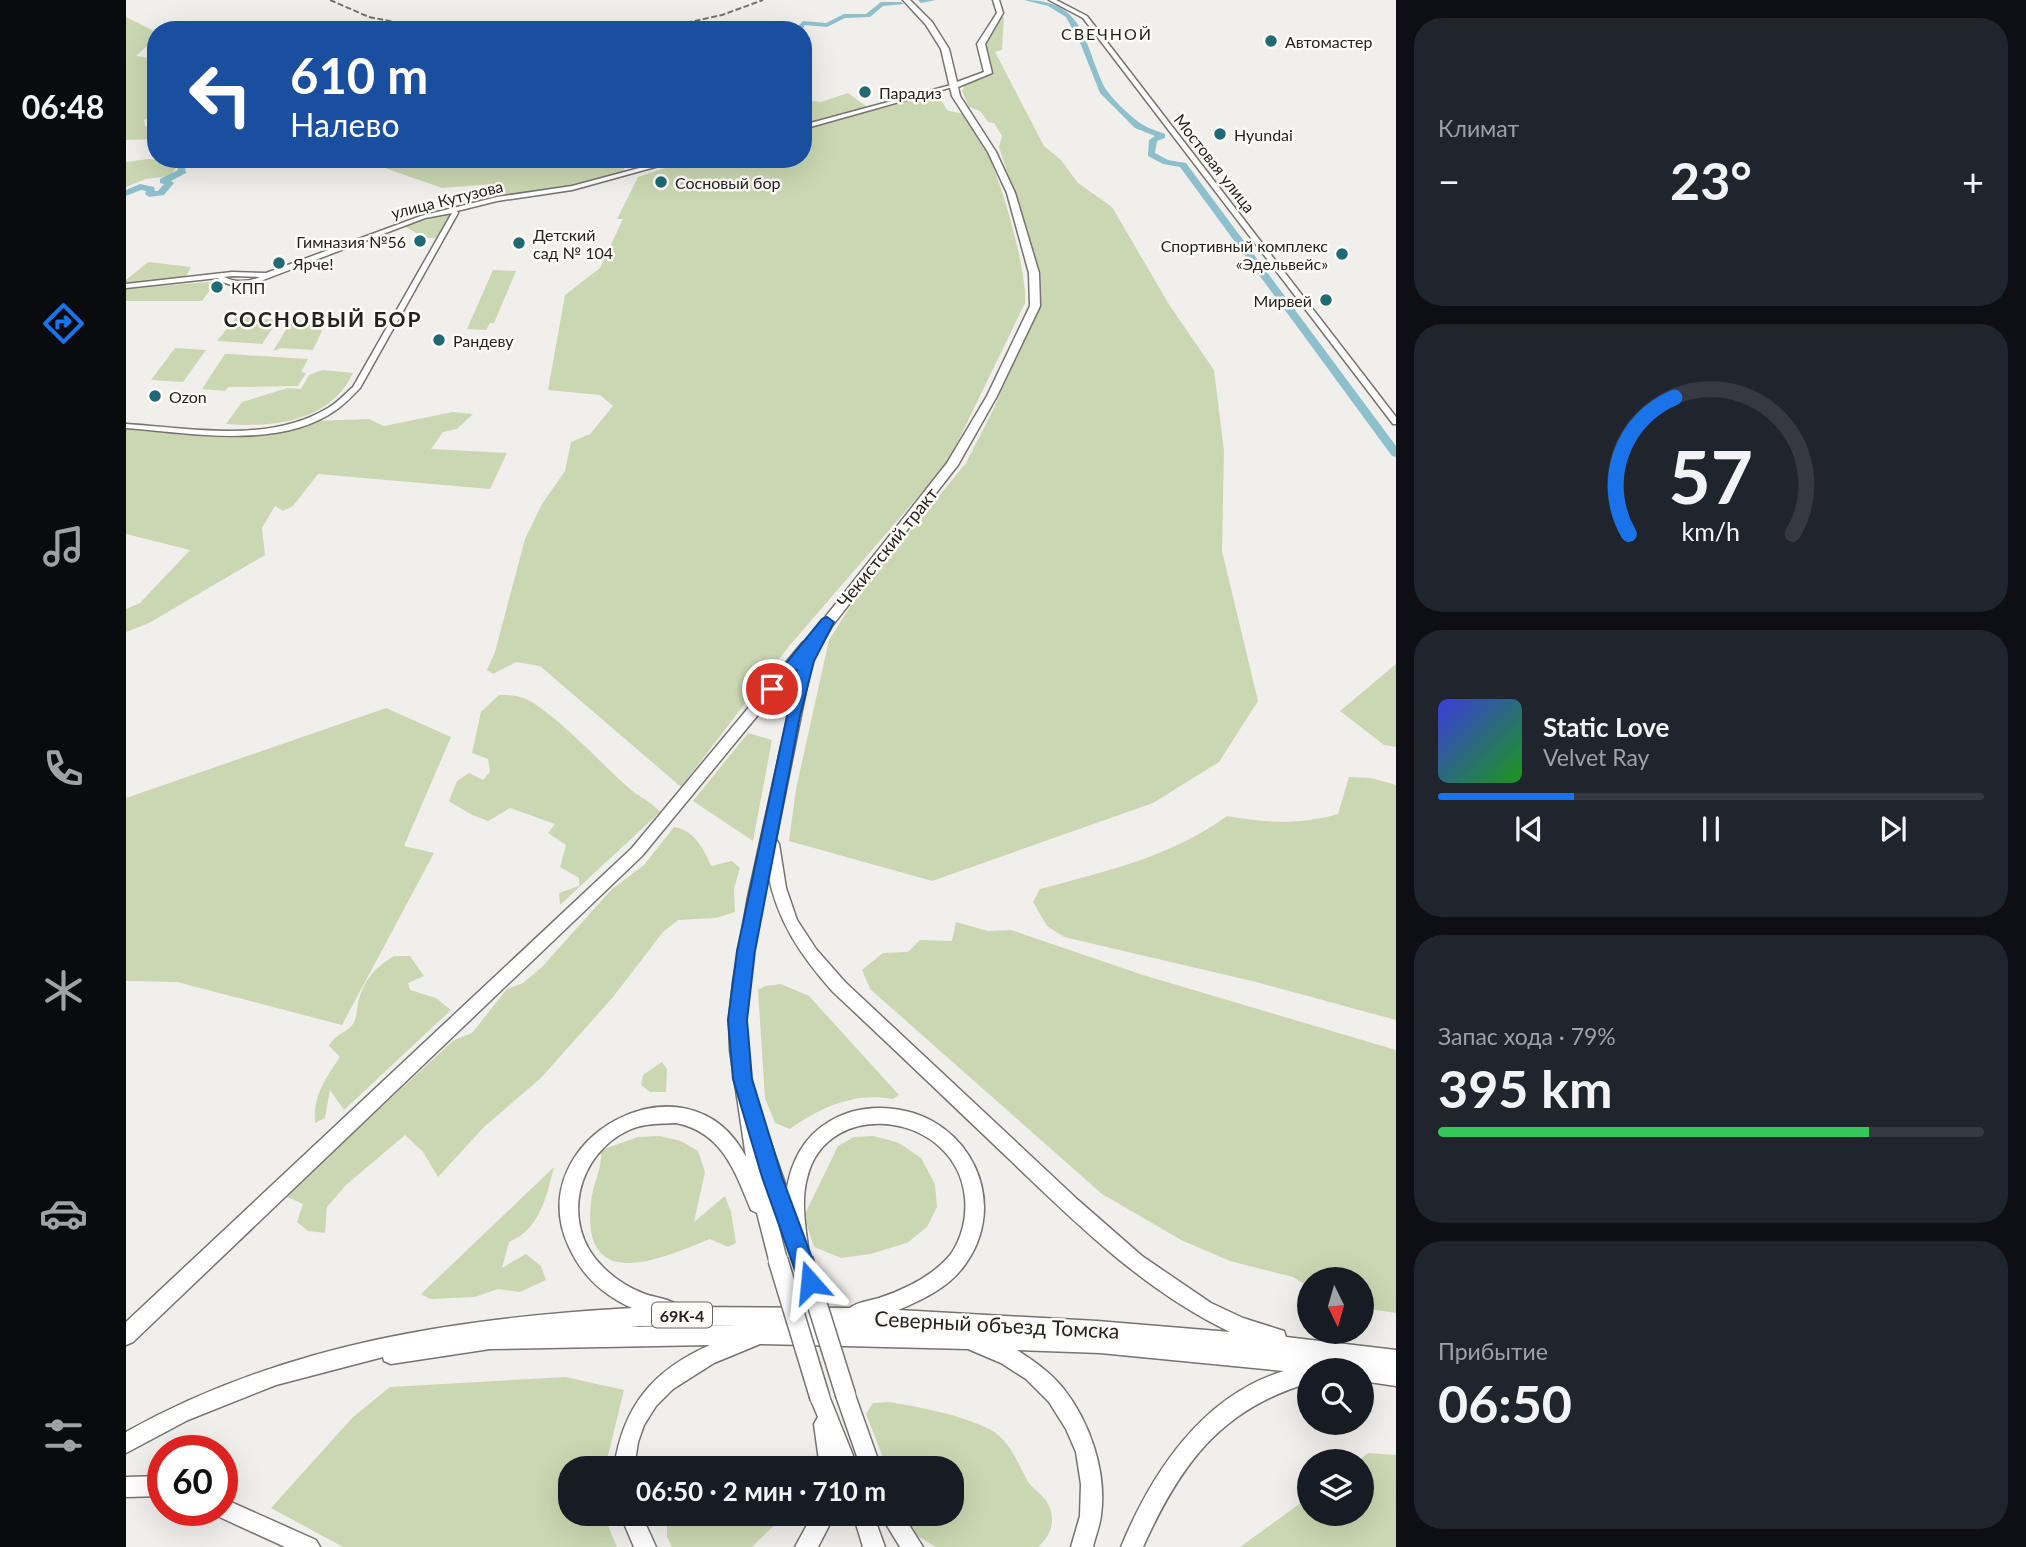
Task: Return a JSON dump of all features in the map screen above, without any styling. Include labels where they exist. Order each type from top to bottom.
[{"type":"main road","name":"Чекистский тракт","points":[[776,1253],[759,1183],[737,1030],[741,982],[806,661],[827,622],[953,465],[992,396],[1035,306],[1034,273],[1011,192],[953,86],[944,49],[929,24],[906,0]]},
{"type":"main road","points":[[953,86],[988,73],[981,44],[1000,13],[996,0]]},
{"type":"main road","points":[[126,1335],[637,852],[827,622]]},
{"type":"main road","points":[[771,829],[779,892],[788,920],[806,951],[849,996],[1101,1233],[1147,1272],[1237,1324],[1329,1358]]},
{"type":"main road","name":"Чекистский тракт","points":[[742,1079],[772,1177],[801,1253],[867,1456]]},
{"type":"main road","points":[[702,1314],[657,1308],[627,1297],[604,1280],[582,1257],[572,1229],[569,1196],[578,1165],[589,1148],[621,1124],[639,1117],[658,1113],[698,1121],[715,1130],[729,1145],[741,1166],[776,1253],[820,1398],[843,1456]]},
{"type":"main road","points":[[801,1253],[794,1205],[799,1173],[807,1154],[823,1134],[842,1122],[860,1116],[888,1115],[910,1119],[944,1138],[958,1152],[966,1166],[976,1202],[974,1223],[960,1257],[944,1274],[922,1288],[873,1309],[839,1317]]},
{"type":"main road","name":"Северный объезд Томска","points":[[126,1443],[184,1410],[281,1374],[361,1350],[426,1336],[591,1319],[702,1314],[1101,1328],[1297,1358]]},
{"type":"main road","points":[[626,1456],[635,1424],[658,1387],[700,1357],[766,1334]]},
{"type":"main road","name":"Северный объезд Томска","points":[[153,1429],[309,1374],[427,1346],[490,1339],[766,1334],[908,1337],[1100,1343],[1297,1361]]},
{"type":"main road","points":[[908,1337],[966,1342],[1005,1354],[1031,1373],[1064,1406],[1084,1446],[1093,1485],[1089,1529],[1082,1547]]},
{"type":"main road","name":"Северный объезд Томска","points":[[1374,1364],[1396,1360]]},
{"type":"main road","name":"Северный объезд Томска","points":[[1374,1371],[1396,1376]]},
{"type":"main road","points":[[1132,1547],[1173,1469],[1202,1432],[1250,1395],[1273,1382],[1297,1376]]},
{"type":"main road","points":[[820,1398],[828,1456]]},
{"type":"main road","points":[[126,1487],[147,1486]]},
{"type":"main road","points":[[238,1515],[309,1547]]},
{"type":"main road","points":[[635,1526],[645,1547]]},
{"type":"main road","points":[[806,1547],[818,1526]]},
{"type":"main road","points":[[867,1526],[874,1547]]},
{"type":"main road","points":[[892,1526],[899,1547]]},
{"type":"main road","points":[[897,1526],[912,1547]]},
{"type":"street","name":"Мостовая улица","points":[[1052,0],[1085,18],[1396,422]]},
{"type":"street","points":[[812,125],[953,86]]},
{"type":"street","name":"улица Кутузова","points":[[126,286],[221,278],[229,282],[248,283],[393,227],[453,209],[497,199],[572,188],[647,168]]},
{"type":"street","points":[[126,426],[255,432],[294,426],[327,413],[346,400],[356,388],[455,214],[453,209]]},
{"type":"green space","points":[[126,17],[147,28],[147,46],[136,56],[147,58],[147,118],[144,120],[147,139],[126,140]]},
{"type":"green space","points":[[1000,17],[1004,17],[1002,50],[995,52],[1044,146],[1061,160],[1078,183],[1112,207],[1170,306],[1214,370],[1224,451],[1222,551],[1258,701],[1219,762],[1153,803],[932,881],[789,841],[796,789],[829,640],[856,597],[966,463],[1040,304],[1041,275],[999,147],[1002,136],[994,123],[988,122],[980,111],[969,107],[962,91],[965,85],[991,74],[984,44]]},
{"type":"green space","points":[[848,93],[867,107],[812,122],[812,101],[821,102]]},
{"type":"green space","name":"Сосновый бор","points":[[928,96],[939,97],[947,110],[962,114],[985,146],[1006,202],[1020,262],[1025,303],[948,462],[790,645],[681,787],[540,666],[516,662],[493,674],[487,670],[495,652],[525,539],[542,504],[565,471],[571,442],[590,434],[613,406],[600,395],[548,390],[565,295],[600,268],[623,219],[617,219],[638,177],[665,168],[812,168],[812,127]]},
{"type":"green space","points":[[147,159],[147,168],[176,168],[170,176],[146,179],[126,187],[126,162]]},
{"type":"green space","points":[[385,168],[625,168],[623,172],[571,187],[497,197],[493,184],[442,188]]},
{"type":"green space","points":[[451,214],[437,238],[424,238],[406,227],[425,218]]},
{"type":"green space","points":[[148,262],[191,267],[185,278],[126,284],[126,280]]},
{"type":"green space","points":[[493,270],[516,271],[494,323],[490,323],[486,330],[467,329]]},
{"type":"green space","points":[[208,282],[214,285],[202,301],[126,301],[126,289]]},
{"type":"green space","points":[[265,315],[263,319],[278,320],[262,344],[217,341],[235,319]]},
{"type":"green space","points":[[292,320],[315,322],[322,331],[313,350],[281,348],[273,351]]},
{"type":"green space","points":[[175,348],[206,350],[183,382],[151,380]]},
{"type":"green space","points":[[225,354],[308,359],[301,372],[306,373],[298,386],[228,387],[225,391],[202,389]]},
{"type":"green space","points":[[322,370],[353,373],[331,402],[316,411],[281,422],[226,424],[242,402],[288,388],[301,389],[309,375]]},
{"type":"green space","points":[[453,412],[473,414],[457,429],[443,432],[431,449],[507,453],[490,489],[318,474],[293,506],[283,511],[275,506],[262,528],[265,555],[149,623],[126,632],[126,609],[140,603],[190,550],[126,534],[126,428],[254,433],[313,421],[369,419],[384,426]]},
{"type":"green space","points":[[1396,664],[1396,747],[1384,745],[1340,711]]},
{"type":"green space","points":[[499,695],[523,698],[539,707],[566,728],[630,789],[660,812],[560,905],[559,893],[579,886],[579,878],[560,867],[566,845],[548,833],[555,824],[510,808],[488,821],[449,801],[457,781],[469,773],[483,780],[490,772],[488,759],[472,753],[481,712]]},
{"type":"green space","points":[[386,708],[451,737],[404,846],[434,853],[342,1025],[177,982],[126,981],[126,798]]},
{"type":"green space","points":[[748,733],[772,740],[753,841],[693,801]]},
{"type":"green space","points":[[1349,777],[1371,778],[1396,785],[1396,1020],[1256,982],[1064,937],[1047,926],[1033,902],[1040,889],[1137,861],[1183,842],[1227,816],[1282,822],[1338,814]]},
{"type":"green space","points":[[674,827],[693,836],[711,866],[732,861],[740,868],[734,889],[735,912],[716,918],[678,920],[663,932],[613,997],[541,1078],[484,1127],[438,1177],[423,1152],[405,1135],[346,1185],[327,1207],[325,1233],[308,1231],[297,1222],[303,1204],[285,1196],[454,1040],[472,1033],[507,989],[523,983],[542,967],[611,890],[644,865]]},
{"type":"green space","points":[[956,922],[988,931],[1011,930],[1143,975],[1396,1050],[1396,1313],[1374,1310],[1374,1267],[1297,1267],[1297,1280],[1230,1261],[1183,1241],[1102,1194],[870,989],[862,970],[883,953],[908,952],[920,940],[952,941]]},
{"type":"green space","points":[[394,956],[410,956],[424,976],[408,983],[410,990],[436,998],[451,1010],[344,1110],[330,1090],[325,1118],[315,1123],[318,1096],[340,1057],[329,1046],[353,1024],[360,995],[371,975]]},
{"type":"green space","points":[[781,984],[809,996],[899,1095],[893,1099],[865,1098],[838,1103],[790,1129],[775,1123],[765,1098],[758,990],[765,986]]},
{"type":"green space","points":[[662,1062],[667,1069],[666,1092],[650,1092],[641,1085],[643,1075]]},
{"type":"green space","points":[[659,1136],[681,1141],[698,1151],[705,1172],[694,1222],[725,1196],[731,1212],[736,1243],[728,1247],[710,1239],[648,1261],[628,1263],[611,1260],[598,1250],[591,1232],[591,1203],[601,1150],[638,1137]]},
{"type":"green space","points":[[874,1136],[899,1143],[921,1158],[935,1184],[937,1207],[927,1227],[907,1243],[870,1254],[841,1258],[814,1247],[804,1216],[838,1146],[854,1137]]},
{"type":"green space","points":[[554,1167],[535,1221],[520,1236],[509,1242],[502,1268],[526,1254],[541,1266],[546,1280],[520,1292],[498,1289],[475,1297],[430,1299],[421,1294]]},
{"type":"green space","points":[[566,1377],[624,1390],[608,1456],[558,1456],[558,1526],[608,1526],[617,1547],[343,1547],[271,1508],[353,1417],[390,1387]]},
{"type":"green space","points":[[889,1402],[927,1409],[966,1420],[996,1433],[1012,1451],[1029,1483],[1044,1498],[1051,1510],[1051,1528],[1042,1543],[1038,1547],[936,1547],[911,1532],[909,1526],[964,1526],[964,1456],[882,1456],[866,1414],[873,1403]]},
{"type":"green space","points":[[1374,1453],[1396,1455],[1396,1547],[1240,1547],[1297,1506],[1297,1526],[1374,1526]]},
{"type":"green space","points":[[667,1526],[774,1526],[752,1547],[672,1547],[667,1537]]},
{"type":"waterway","points":[[921,1],[933,0]]},
{"type":"waterway","points":[[1027,0],[1050,4],[1069,16],[1085,45],[1103,91],[1138,126],[1162,136],[1153,140],[1151,154],[1166,162],[1183,165],[1396,454]]},
{"type":"waterway","points":[[812,24],[827,25],[844,16],[868,16],[881,4],[901,4]]},
{"type":"waterway","points":[[126,193],[140,187],[151,189],[149,194],[161,193],[170,183],[163,181],[183,171],[180,168]]},
{"type":"railway","points":[[330,0],[369,17],[389,21]]},
{"type":"railway","points":[[694,21],[722,15],[763,0]]},
{"type":"place","name":"Автомастер","points":[[1271,41]]},
{"type":"place","name":"Парадиз","points":[[865,92]]},
{"type":"place","name":"Hyundai","points":[[1220,134]]},
{"type":"place","name":"Сосновый бор","points":[[661,182]]},
{"type":"place","name":"Гимназия №56","points":[[420,241]]},
{"type":"place","name":"Детский сад № 104","points":[[519,243]]},
{"type":"place","name":"Спортивный комплекс «Эдельвейс»","points":[[1342,254]]},
{"type":"place","name":"Ярче!","points":[[279,263]]},
{"type":"place","name":"КПП","points":[[217,287]]},
{"type":"place","name":"Мирвей","points":[[1326,300]]},
{"type":"place","name":"Рандеву","points":[[439,340]]},
{"type":"place","name":"Ozon","points":[[155,396]]},
{"type":"district","name":"СВЕЧНОЙ","points":[[1107,33]]},
{"type":"district","name":"СОСНОВЫЙ БОР","points":[[323,318]]},
{"type":"route","points":[[772,689],[827,622],[806,661],[793,716],[746,951],[737,1020],[742,1079],[772,1177],[810,1282]]}]
